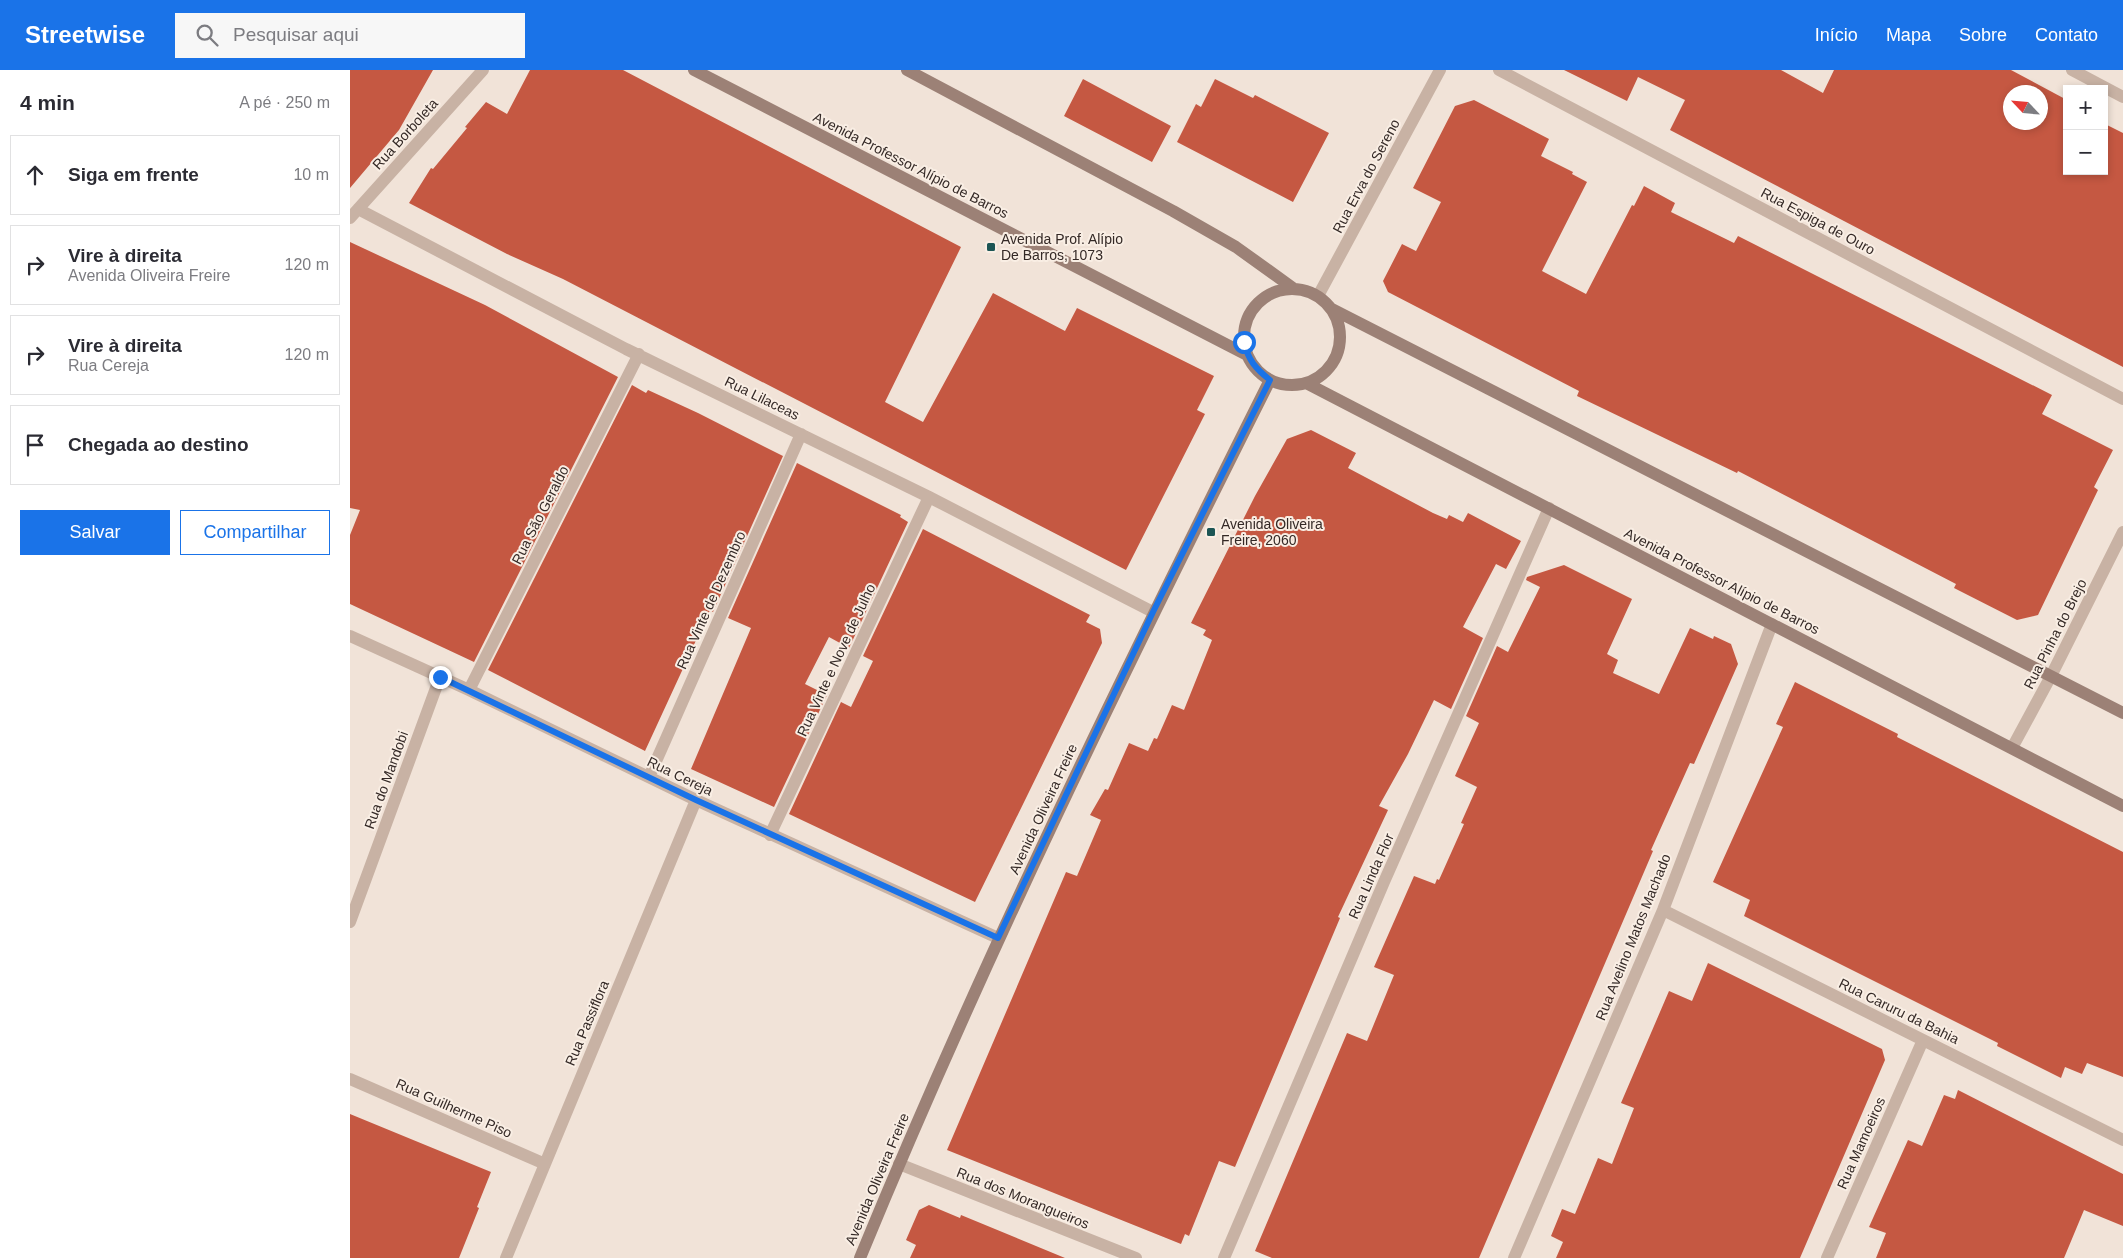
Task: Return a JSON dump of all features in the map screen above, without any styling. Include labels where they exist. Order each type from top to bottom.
[{"type":"street","name":"Rua Borboleta","points":[[354,214],[483,70]]},
{"type":"street","name":"Avenida Professor Alípio de Barros","points":[[694,70],[1247,355]]},
{"type":"street","points":[[907,70],[1173,210],[1236,247],[1293,288]]},
{"type":"street","name":"Rua Erva do Sereno","points":[[1318,296],[1440,70]]},
{"type":"street","name":"Rua Espiga de Ouro","points":[[1498,70],[2123,399]]},
{"type":"street","points":[[2072,70],[2123,97]]},
{"type":"street","name":"Rua Lilaceas","points":[[354,214],[929,497],[1153,612]]},
{"type":"street","points":[[1332,309],[1340,325],[1340,344],[1335,357],[1323,375],[1306,383],[1288,385],[1270,380],[1256,370],[1247,355],[1244,342],[1245,329],[1254,309],[1259,302],[1275,292],[1293,288],[1306,290],[1318,296],[1332,309],[2123,713]]},
{"type":"street","name":"Rua São Geraldo","points":[[469,690],[639,354]]},
{"type":"street","name":"Avenida Oliveira Freire","points":[[860,1258],[998,938],[1153,612],[1270,380]]},
{"type":"street","name":"Avenida Professor Alípio de Barros","points":[[1306,383],[2123,806]]},
{"type":"street","name":"Rua Vinte de Dezembro","points":[[649,777],[801,434]]},
{"type":"street","name":"Rua Vinte e Nove de Julho","points":[[770,835],[929,497]]},
{"type":"street","name":"Rua Linda Flor","points":[[1224,1258],[1384,882],[1549,508]]},
{"type":"street","name":"Rua Pinha do Brejo","points":[[2012,748],[2051,676],[2123,532]]},
{"type":"street","name":"Rua Avelino Matos Machado","points":[[1514,1258],[1662,910],[1772,624]]},
{"type":"street","name":"Rua Cereja","points":[[350,636],[469,690],[770,835],[998,938]]},
{"type":"street","name":"Rua do Mandobi","points":[[350,922],[440,677]]},
{"type":"street","name":"Rua Passiflora","points":[[506,1258],[696,800]]},
{"type":"street","name":"Rua Caruru da Bahia","points":[[1662,910],[2123,1140]]},
{"type":"street","name":"Rua Mamoeiros","points":[[1827,1258],[1923,1040]]},
{"type":"street","name":"Rua Guilherme Piso","points":[[350,1079],[545,1164]]},
{"type":"street","name":"Rua dos Morangueiros","points":[[899,1164],[1136,1258]]},
{"type":"building","points":[[350,70],[433,70],[399,130],[350,188]]},
{"type":"building","points":[[530,70],[623,70],[961,247],[885,402],[923,422],[993,293],[1065,331],[1077,308],[1214,376],[1197,410],[1205,414],[1126,570],[563,279],[507,254],[409,203],[431,168],[433,169],[486,102],[507,114]]},
{"type":"building","points":[[1564,70],[1781,70],[1823,93],[1834,70],[2011,70],[2039,85],[2003,85],[2003,130],[2048,130],[2048,90],[2063,98],[2063,175],[2108,175],[2108,126],[2123,133],[2123,367],[1670,130],[1685,100],[1638,77],[1627,101]]},
{"type":"building","points":[[1083,79],[1171,126],[1152,162],[1064,116]]},
{"type":"building","points":[[1215,79],[1253,98],[1255,95],[1329,133],[1293,202],[1177,142],[1196,104],[1201,107]]},
{"type":"building","points":[[1474,100],[1549,139],[1541,156],[1573,172],[1572,174],[1587,182],[1542,271],[1586,294],[1632,205],[1634,206],[1644,186],[1675,203],[1671,212],[1734,243],[1738,236],[2052,395],[2042,414],[2113,450],[2094,487],[2098,490],[2038,615],[2017,620],[1954,588],[1956,584],[1738,471],[1737,473],[1577,396],[1579,391],[1388,292],[1383,281],[1402,244],[1416,251],[1441,202],[1413,188],[1455,106]]},
{"type":"building","points":[[350,242],[485,305],[618,377],[474,662],[350,604],[350,535],[360,510],[350,508]]},
{"type":"building","points":[[632,385],[646,393],[648,390],[698,413],[783,456],[713,612],[710,610],[645,751],[488,670]]},
{"type":"building","points":[[1311,430],[1356,453],[1348,468],[1433,513],[1447,519],[1449,515],[1463,522],[1468,513],[1521,541],[1506,569],[1496,564],[1463,627],[1483,638],[1451,709],[1434,700],[1408,754],[1379,806],[1388,810],[1338,917],[1340,918],[1235,1167],[1219,1161],[1189,1236],[1185,1234],[1181,1244],[947,1150],[1066,872],[1077,876],[1101,820],[1090,815],[1105,789],[1108,790],[1129,743],[1148,751],[1154,738],[1157,739],[1172,705],[1184,710],[1212,640],[1203,635],[1206,630],[1191,623],[1255,496],[1287,439]]},
{"type":"building","points":[[797,463],[901,515],[900,517],[908,522],[849,648],[829,637],[805,684],[827,695],[774,807],[691,769],[751,628],[728,618]]},
{"type":"building","points":[[923,529],[1090,615],[1086,622],[1100,629],[1102,643],[975,902],[789,814],[841,702],[851,707],[873,661],[863,656]]},
{"type":"building","points":[[1564,565],[1632,599],[1607,654],[1618,660],[1613,673],[1659,694],[1690,628],[1713,639],[1714,636],[1731,644],[1738,664],[1694,764],[1690,763],[1651,850],[1653,851],[1479,1258],[1272,1258],[1255,1251],[1347,1033],[1367,1041],[1394,975],[1374,967],[1414,876],[1435,884],[1437,879],[1439,880],[1464,824],[1461,823],[1477,787],[1455,776],[1479,723],[1466,716],[1497,646],[1508,652],[1540,587],[1526,580],[1527,577]]},
{"type":"building","points":[[1795,682],[1898,734],[1897,737],[2123,852],[2123,1077],[2087,1063],[2082,1074],[2065,1067],[2061,1078],[1997,1046],[1998,1043],[1744,916],[1750,900],[1713,882],[1783,727],[1776,724]]},
{"type":"building","points":[[1708,963],[1882,1049],[1885,1060],[1800,1258],[1556,1258],[1563,1242],[1551,1236],[1562,1209],[1575,1214],[1598,1158],[1612,1164],[1634,1108],[1621,1103],[1669,991],[1692,1001]]},
{"type":"building","points":[[1958,1090],[2123,1174],[2123,1226],[2084,1210],[2064,1258],[1876,1258],[1886,1233],[1869,1227],[1908,1140],[1922,1146],[1944,1095],[1955,1099]]},
{"type":"building","points":[[350,1114],[491,1172],[459,1258],[350,1258]]},
{"type":"building","points":[[929,1205],[960,1218],[961,1215],[1065,1258],[910,1258],[916,1245],[906,1240],[919,1210]]},
{"type":"place","name":"Avenida Prof. Alípio De Barros, 1073","points":[[991,247]]},
{"type":"place","name":"Avenida Oliveira Freire, 2060","points":[[1211,532]]},
{"type":"route","points":[[440,677],[770,835],[998,938],[1153,612],[1270,380],[1256,370],[1247,355],[1244,342]]}]
